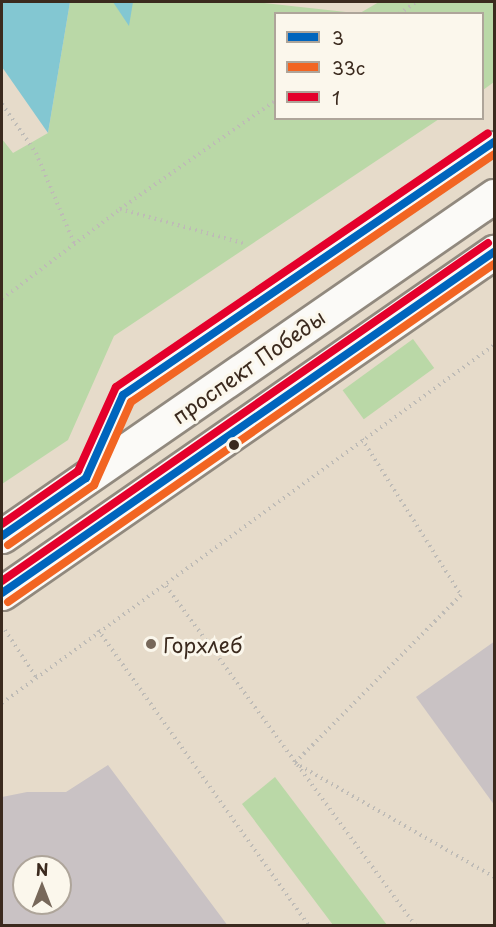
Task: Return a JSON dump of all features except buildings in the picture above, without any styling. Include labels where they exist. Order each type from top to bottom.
[{"type":"main road","name":"проспект Победы","points":[[2,536],[495,196]]},
{"type":"main road","points":[[2,593],[495,252]]},
{"type":"lane","points":[[86,478],[123,395],[495,142]]},
{"type":"path","points":[[402,12],[416,2]]},
{"type":"path","points":[[2,298],[120,209],[274,101]]},
{"type":"path","points":[[2,104],[36,153],[74,243]]},
{"type":"path","points":[[120,209],[246,244]]},
{"type":"path","points":[[2,703],[98,630],[166,586],[362,439],[495,345]]},
{"type":"path","points":[[295,764],[461,595],[362,439]]},
{"type":"path","points":[[166,586],[416,926]]},
{"type":"path","points":[[2,626],[36,677]]},
{"type":"path","points":[[98,630],[309,926]]},
{"type":"path","points":[[295,764],[495,878]]},
{"type":"green space","points":[[70,2],[255,2],[346,12],[274,12],[274,120],[438,120],[114,336],[68,440],[2,484],[2,139],[13,153],[48,133]]},
{"type":"green space","points":[[379,2],[494,2],[494,82],[484,89],[484,12],[362,12]]},
{"type":"green space","points":[[413,339],[434,368],[364,419],[343,390]]},
{"type":"green space","points":[[275,777],[387,925],[333,925],[242,804]]},
{"type":"water","points":[[2,2],[70,2],[48,133],[2,67]]},
{"type":"water","points":[[113,2],[133,2],[129,26]]},
{"type":"transit line","name":"1","points":[[2,524],[78,471],[116,387],[488,133]]},
{"type":"transit line","name":"3","points":[[2,536],[86,478],[123,395],[494,142]]},
{"type":"transit line","name":"33с","points":[[8,545],[94,485],[131,402],[494,154]]},
{"type":"transit line","name":"1","points":[[2,581],[488,243]]},
{"type":"transit line","name":"3","points":[[2,593],[494,252]]},
{"type":"transit line","name":"33с","points":[[8,602],[494,264]]},
{"type":"place","name":"Горхлеб","points":[[151,644]]}]
